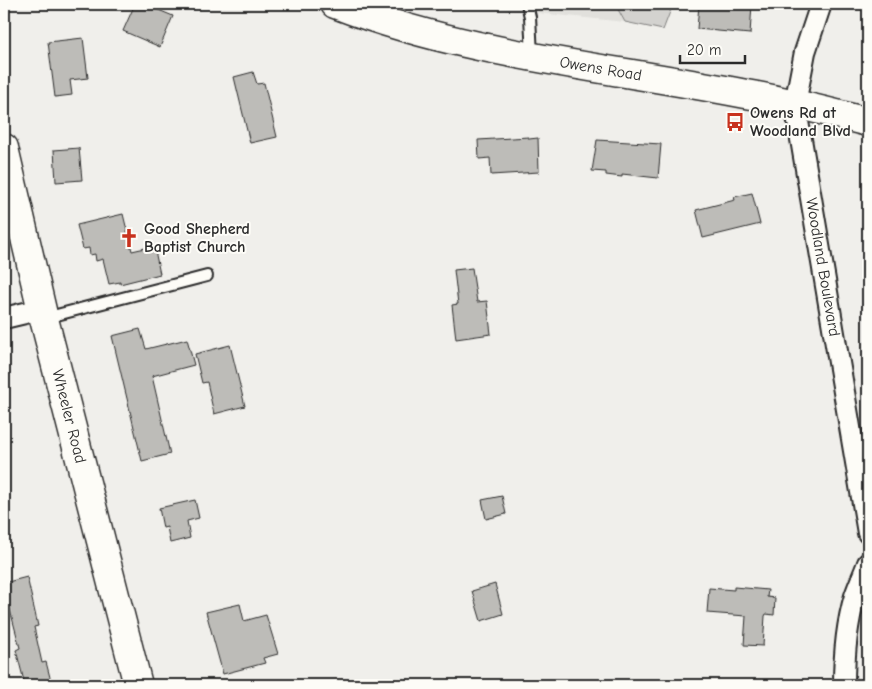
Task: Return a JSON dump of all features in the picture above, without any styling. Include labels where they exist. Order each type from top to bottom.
[{"type":"street","name":"Owens Road","points":[[335,4],[434,36],[576,65],[746,94],[868,122]]},
{"type":"street","name":"Woodland Boulevard","points":[[821,4],[805,52],[795,104],[868,532]]},
{"type":"street","name":"Wheeler Road","points":[[4,148],[43,314],[138,685]]},
{"type":"street","points":[[4,318],[43,314]]},
{"type":"street","points":[[844,685],[844,669],[855,596],[868,563]]},
{"type":"lane","points":[[527,4],[530,17],[532,56]]},
{"type":"lane","points":[[43,314],[207,276]]},
{"type":"shaded area","points":[[469,4],[615,4],[625,22],[479,7]]},
{"type":"shaded area","points":[[615,4],[673,4],[663,30],[625,22]]},
{"type":"building","points":[[135,4],[144,4],[173,16],[160,47],[123,31]]},
{"type":"building","points":[[699,4],[752,4],[750,34],[697,29]]},
{"type":"building","points":[[83,38],[88,78],[70,80],[72,95],[55,97],[48,42]]},
{"type":"building","points":[[253,72],[257,84],[264,83],[277,137],[250,143],[234,77]]},
{"type":"building","points":[[529,137],[529,139],[538,138],[539,172],[491,175],[490,158],[479,159],[478,140]]},
{"type":"building","points":[[597,140],[661,144],[658,178],[622,174],[622,177],[606,175],[606,172],[592,171]]},
{"type":"building","points":[[79,148],[82,180],[56,182],[54,150]]},
{"type":"building","points":[[752,193],[760,224],[703,238],[696,210],[735,200],[734,197]]},
{"type":"building","points":[[123,214],[132,251],[154,246],[160,274],[120,284],[120,282],[109,284],[103,259],[96,261],[95,254],[90,255],[89,248],[83,249],[77,225]]},
{"type":"building","points":[[472,268],[477,302],[487,301],[491,334],[456,339],[452,305],[458,304],[454,270]]},
{"type":"building","points":[[140,329],[146,349],[187,339],[194,365],[152,376],[170,454],[142,461],[112,336]]},
{"type":"building","points":[[230,345],[245,406],[214,414],[207,382],[202,383],[195,354]]},
{"type":"building","points":[[502,496],[506,514],[486,519],[482,500]]},
{"type":"building","points":[[195,500],[199,518],[187,521],[190,538],[170,543],[167,527],[163,528],[159,508]]},
{"type":"building","points":[[27,577],[38,626],[34,627],[42,663],[46,662],[52,685],[25,685],[16,650],[20,648],[9,606],[4,607],[4,583]]},
{"type":"building","points":[[495,584],[503,614],[481,621],[472,591]]},
{"type":"building","points":[[734,587],[768,590],[767,597],[775,598],[774,615],[766,614],[765,616],[763,646],[744,645],[746,616],[707,613],[709,588],[734,590]]},
{"type":"building","points":[[240,604],[244,621],[266,615],[278,654],[263,658],[265,663],[223,674],[206,612]]},
{"type":"place","name":"Owens Rd at Woodland Blvd","points":[[735,122]]},
{"type":"place","name":"Good Shepherd Baptist Church","points":[[129,238]]}]
